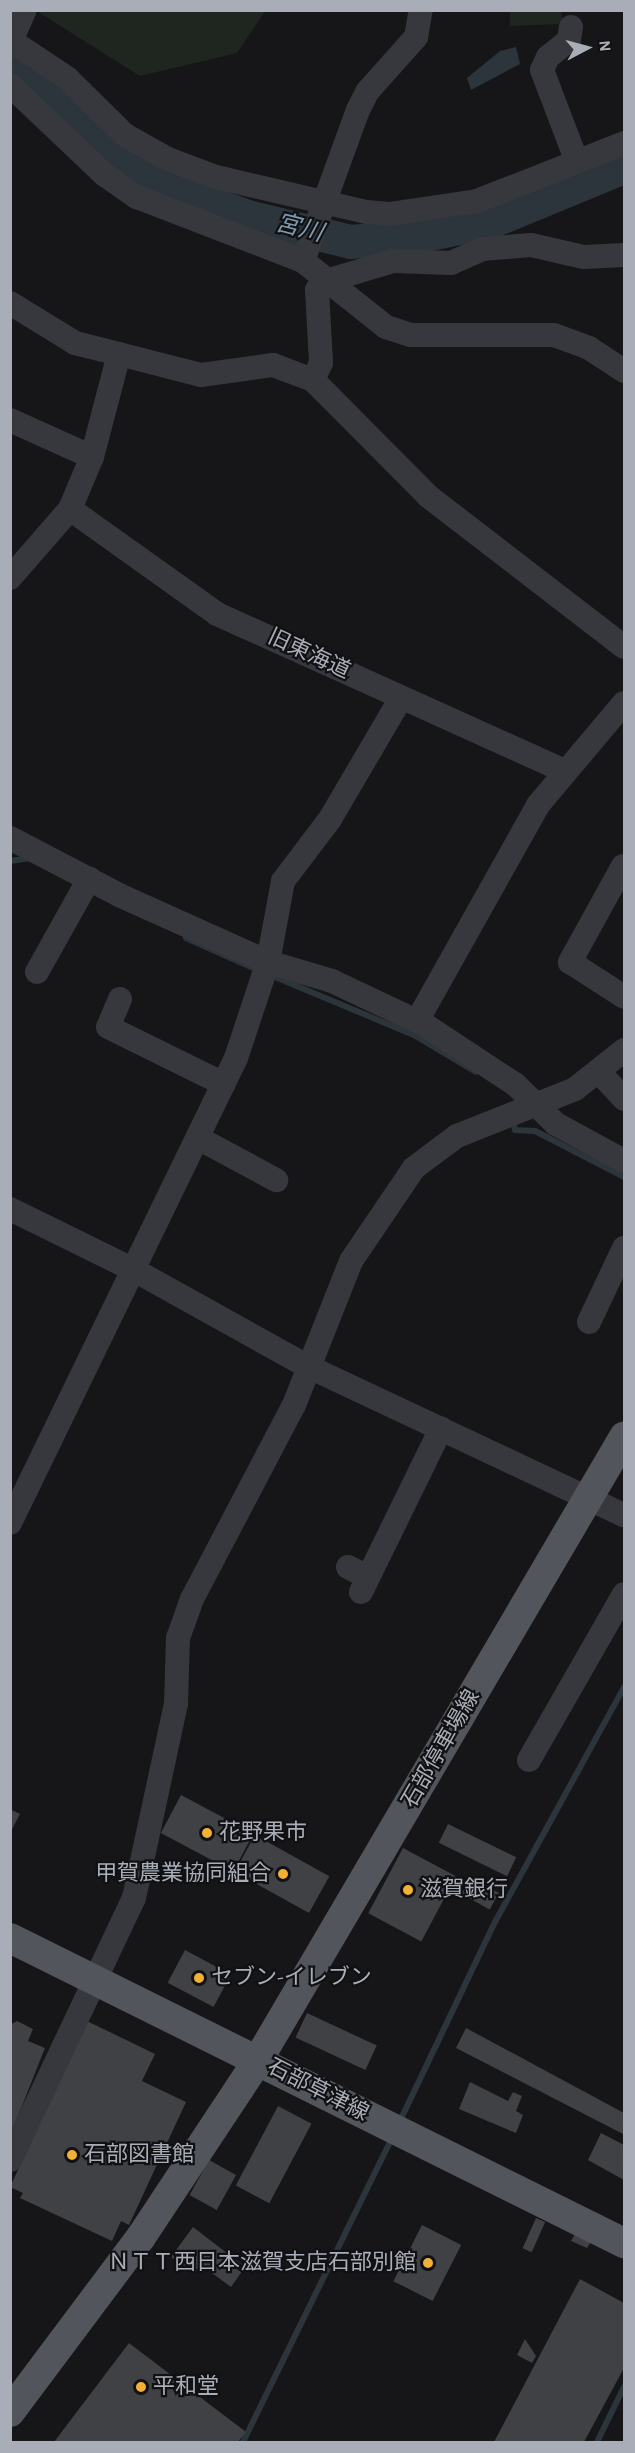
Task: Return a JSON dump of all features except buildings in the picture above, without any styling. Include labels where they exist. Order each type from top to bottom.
[{"type":"main road","name":"石部停車場線","points":[[10,2412],[141,2237],[258,2060],[624,1437]]},
{"type":"main road","name":"石部草津線","points":[[10,1938],[95,1983],[258,2060],[624,2243]]},
{"type":"street","points":[[25,10],[11,41],[66,78],[125,135],[168,159],[216,177],[326,207],[389,214],[426,211],[477,201],[574,157],[624,129]]},
{"type":"street","points":[[307,253],[326,207],[358,110],[367,92],[416,37],[421,10]]},
{"type":"street","points":[[571,27],[569,40],[548,57],[542,70],[574,157]]},
{"type":"street","points":[[10,85],[105,175],[137,197],[307,253],[326,281],[386,327],[411,335],[554,335],[622,365]]},
{"type":"street","points":[[574,157],[624,142]]},
{"type":"street","points":[[314,380],[321,363],[318,290],[326,281],[393,261],[450,263],[492,249],[531,245],[584,257],[624,255]]},
{"type":"street","points":[[10,303],[75,343],[201,375],[273,364],[314,380],[428,496],[624,647]]},
{"type":"street","points":[[10,578],[70,509],[92,457],[119,354]]},
{"type":"street","points":[[10,420],[92,457]]},
{"type":"street","name":"旧東海道","points":[[70,509],[217,614],[565,771]]},
{"type":"street","points":[[10,1523],[20,1481],[136,1271],[224,1084],[268,962],[283,881],[330,819],[401,698]]},
{"type":"street","points":[[417,1021],[538,805],[565,771],[621,715]]},
{"type":"street","points":[[10,838],[89,879],[268,962],[332,981],[417,1021],[539,1104],[556,1124],[624,1161]]},
{"type":"street","points":[[623,867],[570,962],[624,997]]},
{"type":"street","points":[[37,972],[89,879]]},
{"type":"street","points":[[120,999],[108,1027],[224,1084]]},
{"type":"street","points":[[10,2160],[134,1898],[149,1842],[176,1704],[178,1638],[192,1599],[294,1405],[307,1366],[351,1261],[414,1168],[457,1136],[539,1104],[599,1072],[624,1050]]},
{"type":"street","points":[[599,1072],[624,1100]]},
{"type":"street","points":[[198,1138],[276,1179]]},
{"type":"street","points":[[10,1209],[136,1271],[307,1366],[624,1515]]},
{"type":"street","points":[[589,1322],[624,1248]]},
{"type":"street","points":[[359,1579],[441,1429]]},
{"type":"street","points":[[529,1760],[624,1594]]},
{"type":"shaded area","points":[[35,10],[265,11],[237,53],[140,76]]},
{"type":"shaded area","points":[[510,10],[561,11],[563,24],[510,26]]},
{"type":"shaded area","points":[[516,47],[520,64],[471,90],[467,78],[500,51]]},
{"type":"waterway","name":"宮川","points":[[10,63],[153,182],[248,217],[351,242],[425,235],[493,221],[624,167]]},
{"type":"waterway","points":[[10,861],[31,858]]},
{"type":"waterway","points":[[186,938],[253,968]]},
{"type":"waterway","points":[[268,974],[414,1035],[476,1072]]},
{"type":"waterway","points":[[513,1121],[515,1130],[535,1131],[624,1177]]},
{"type":"waterway","points":[[400,2121],[495,1922],[624,1687]]},
{"type":"waterway","points":[[243,2442],[393,2136]]},
{"type":"waterway","points":[[597,2442],[624,2387]]},
{"type":"place","name":"花野果市","points":[[207,1833]]},
{"type":"place","name":"甲賀農業協同組合","points":[[283,1874]]},
{"type":"place","name":"滋賀銀行","points":[[408,1890]]},
{"type":"place","name":"セブン-イレブン","points":[[199,1978]]},
{"type":"place","name":"石部図書館","points":[[72,2155]]},
{"type":"place","name":"ＮＴＴ西日本滋賀支店石部別館","points":[[428,2263]]},
{"type":"place","name":"平和堂","points":[[141,2387]]}]
